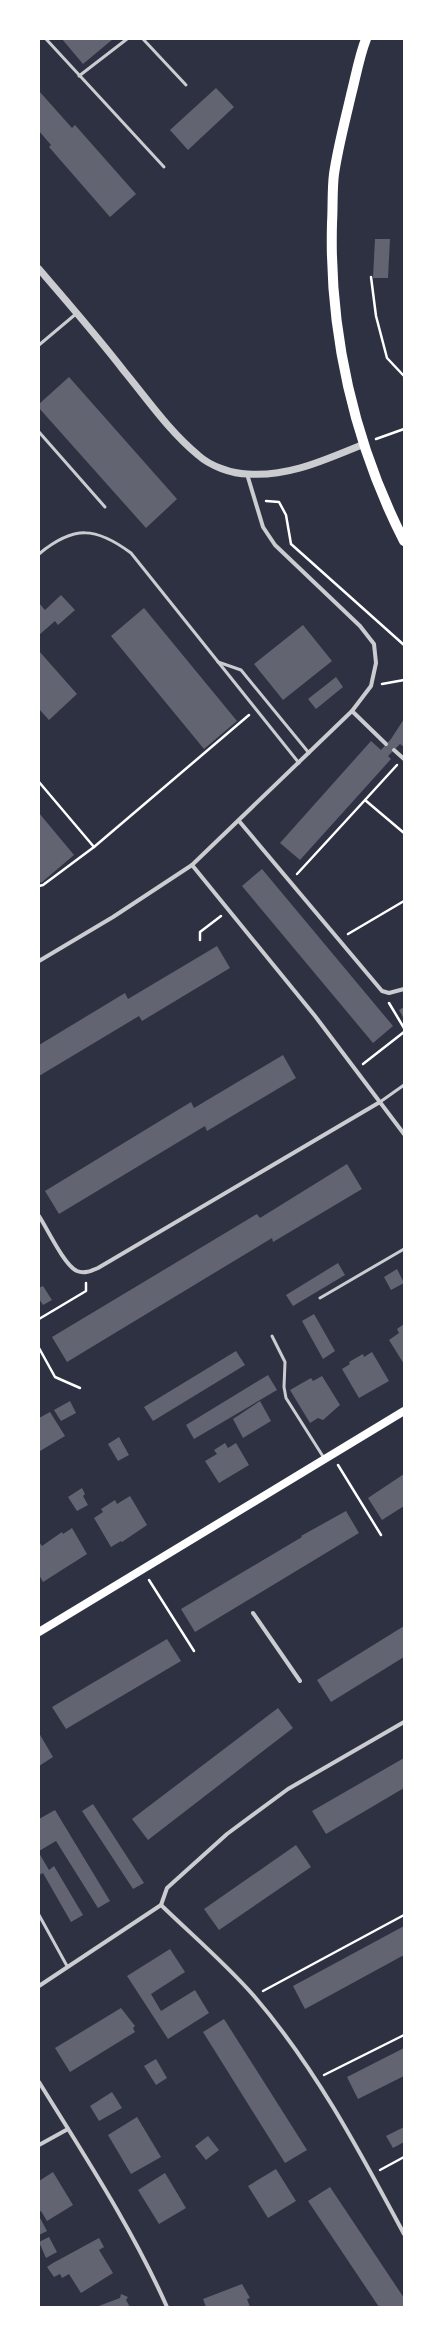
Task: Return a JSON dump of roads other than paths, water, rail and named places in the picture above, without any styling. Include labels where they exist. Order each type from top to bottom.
[{"type":"main road","points":[[366,39],[341,137],[334,176],[332,249],[336,324],[353,407],[364,444],[380,488],[404,541]]},
{"type":"main road","points":[[39,1632],[327,1456],[404,1411]]},
{"type":"street","points":[[39,269],[78,313],[173,431],[199,456],[227,470],[248,474],[280,473],[305,468],[364,444]]},
{"type":"street","points":[[39,961],[113,917],[192,865],[352,711],[371,686],[376,663],[374,644],[360,626],[276,545],[263,527],[254,500],[248,474]]},
{"type":"street","points":[[352,711],[386,744]]},
{"type":"street","points":[[394,750],[403,758]]},
{"type":"street","points":[[239,821],[382,991],[389,993],[404,989]]},
{"type":"street","points":[[192,865],[357,1070],[404,1134]]},
{"type":"street","points":[[39,1216],[69,1265],[76,1271],[86,1272],[98,1268],[380,1102]]},
{"type":"street","points":[[254,1612],[300,1680]]},
{"type":"street","points":[[39,1986],[161,1905],[167,1888],[226,1834],[288,1790],[404,1722]]},
{"type":"street","points":[[161,1905],[254,1996],[315,2079],[372,2175],[404,2234]]},
{"type":"street","points":[[39,2082],[116,2208],[152,2274],[167,2307]]},
{"type":"street","points":[[39,2145],[68,2128]]},
{"type":"lane","points":[[46,39],[164,167]]},
{"type":"lane","points":[[79,76],[127,39]]},
{"type":"lane","points":[[143,39],[186,85]]},
{"type":"lane","points":[[39,345],[78,313]]},
{"type":"lane","points":[[39,432],[105,507]]},
{"type":"lane","points":[[39,554],[60,539],[76,533],[98,534],[117,543],[131,553],[255,710],[299,763]]},
{"type":"lane","points":[[217,662],[241,670],[309,753]]},
{"type":"lane","points":[[380,1102],[404,1085]]},
{"type":"lane","points":[[320,1298],[404,1249]]},
{"type":"lane","points":[[272,1336],[285,1362],[284,1387],[286,1398],[327,1456]]},
{"type":"lane","points":[[39,1915],[67,1966]]}]
